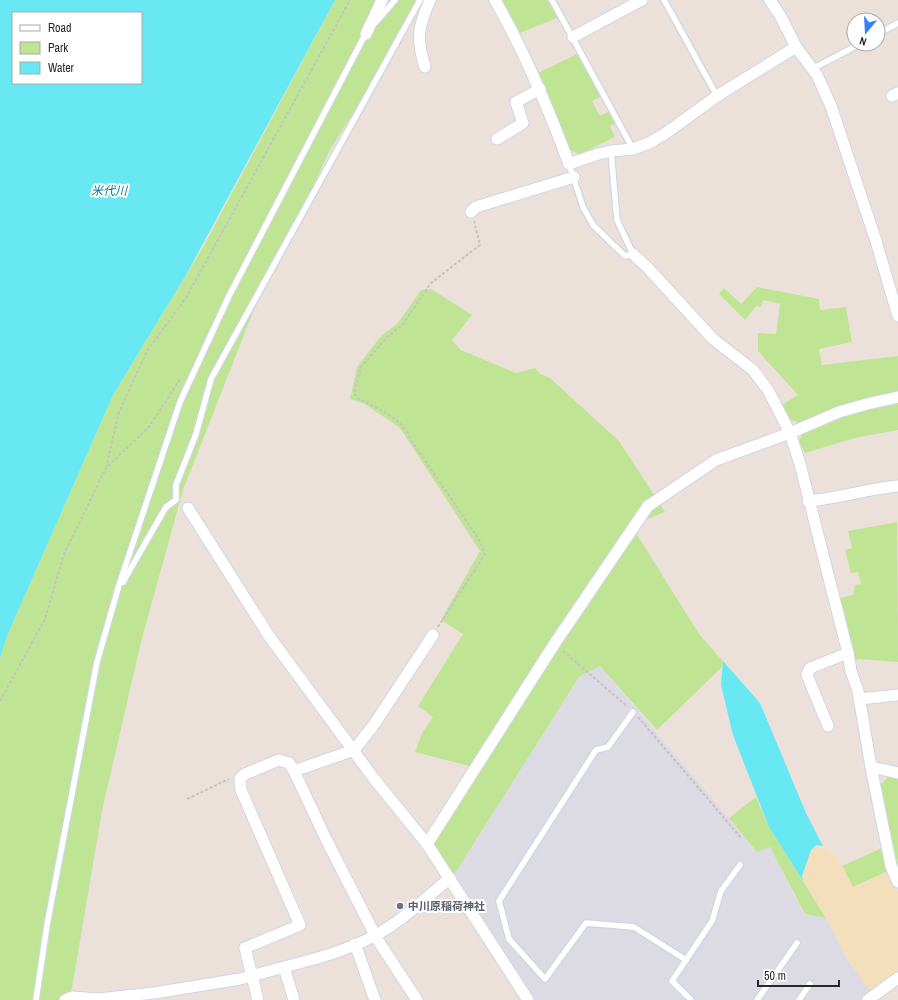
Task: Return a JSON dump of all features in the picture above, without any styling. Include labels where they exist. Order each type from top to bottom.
[{"type":"street","points":[[366,34],[382,0]]},
{"type":"street","points":[[424,67],[419,47],[420,22],[430,0]]},
{"type":"street","points":[[495,0],[514,33],[540,89],[569,164],[611,151],[633,149],[649,143],[666,133],[717,96],[796,47]]},
{"type":"street","points":[[573,38],[642,0]]},
{"type":"street","points":[[770,0],[781,17],[796,47],[812,69],[831,106],[844,142],[898,316]]},
{"type":"street","points":[[497,139],[523,123],[516,102],[540,89]]},
{"type":"street","points":[[471,212],[476,207],[574,177]]},
{"type":"street","points":[[633,254],[648,268],[712,339],[752,370],[768,390],[790,433],[848,653],[859,699],[870,767],[891,866],[898,882]]},
{"type":"street","points":[[427,844],[554,643],[648,506],[716,460],[790,433],[839,412],[898,397]]},
{"type":"street","points":[[808,501],[829,499],[879,488],[898,486]]},
{"type":"street","points":[[188,508],[269,636],[375,780],[427,844],[528,1000]]},
{"type":"street","points":[[294,771],[354,750],[373,726],[433,635]]},
{"type":"street","points":[[828,726],[807,675],[810,668],[848,653]]},
{"type":"street","points":[[859,699],[898,695]]},
{"type":"street","points":[[258,1000],[245,948],[300,925],[241,790],[240,779],[245,774],[279,760],[289,763],[294,771],[326,839],[375,936],[417,1000]]},
{"type":"street","points":[[870,767],[898,773]]},
{"type":"street","points":[[65,1000],[72,997],[99,999],[154,994],[253,976],[332,954],[375,936],[411,911],[450,878]]},
{"type":"street","points":[[355,944],[375,1000]]},
{"type":"street","points":[[284,967],[294,1000]]},
{"type":"street","points":[[868,1000],[898,978]]},
{"type":"lane","points":[[36,1000],[47,925],[87,706],[97,662],[118,591],[180,402],[200,356],[233,289],[366,34],[395,0]]},
{"type":"lane","points":[[118,591],[166,507],[176,500],[176,485],[196,434],[211,379],[420,0]]},
{"type":"lane","points":[[552,0],[633,149]]},
{"type":"lane","points":[[664,0],[717,96]]},
{"type":"lane","points":[[886,30],[898,23]]},
{"type":"lane","points":[[812,69],[846,51]]},
{"type":"lane","points":[[569,164],[583,207],[593,225],[625,256],[633,254],[617,220],[611,151]]},
{"type":"lane","points":[[633,712],[608,747],[596,750],[499,901],[509,939],[545,979],[586,923],[634,927],[686,960]]},
{"type":"lane","points":[[692,1000],[672,981],[712,921],[721,891],[740,865]]},
{"type":"lane","points":[[757,1000],[797,943]]},
{"type":"lane","points":[[799,1000],[810,984]]},
{"type":"path","points":[[0,701],[45,619],[64,554],[106,468],[119,412],[146,351],[186,298],[350,0]]},
{"type":"path","points":[[433,635],[485,554],[478,538],[411,440],[407,430],[389,416],[357,398],[354,393],[361,367],[388,336],[402,325],[431,283],[480,245],[471,212]]},
{"type":"path","points":[[106,468],[149,427],[184,374]]},
{"type":"path","points":[[554,643],[633,712],[742,839]]},
{"type":"path","points":[[187,799],[230,779],[240,779]]},
{"type":"shaded area","points":[[600,666],[757,852],[770,847],[804,914],[826,918],[847,959],[872,993],[862,1000],[533,1000],[452,878],[579,677]]},
{"type":"green space","points":[[335,0],[417,0],[370,86],[331,148],[253,312],[183,490],[141,642],[102,811],[72,988],[67,1000],[0,1000],[0,658],[7,636],[113,395],[202,249]]},
{"type":"green space","points":[[502,0],[547,0],[557,18],[520,33]]},
{"type":"green space","points":[[581,52],[604,95],[592,101],[600,116],[611,110],[617,122],[610,126],[615,137],[580,154],[571,151],[538,73]]},
{"type":"green space","points":[[757,287],[819,299],[820,310],[846,307],[852,342],[819,349],[822,365],[898,356],[898,393],[872,397],[850,403],[801,423],[791,420],[782,405],[798,395],[758,351],[758,333],[776,334],[780,304],[763,300],[761,307],[756,306],[745,320],[719,294],[724,288],[741,304]]},
{"type":"green space","points":[[431,289],[472,315],[452,340],[461,350],[516,373],[535,368],[540,374],[550,378],[619,441],[665,512],[631,525],[699,634],[723,661],[722,667],[657,730],[600,666],[579,677],[452,878],[430,840],[469,766],[415,752],[422,733],[433,717],[418,706],[463,634],[441,620],[480,551],[400,428],[365,404],[350,399],[357,367],[381,336],[398,323],[421,290]]},
{"type":"green space","points":[[898,402],[898,430],[855,438],[805,453],[799,441],[805,430],[874,407]]},
{"type":"green space","points":[[897,522],[898,662],[859,659],[853,662],[836,599],[853,595],[855,585],[861,584],[858,572],[851,573],[845,550],[852,548],[848,531]]},
{"type":"green space","points":[[888,777],[898,779],[898,866],[880,785]]},
{"type":"green space","points":[[756,797],[769,827],[826,918],[805,914],[770,847],[757,852],[729,818]]},
{"type":"green space","points":[[882,848],[888,871],[853,887],[842,866]]},
{"type":"sand","points":[[816,845],[823,847],[835,855],[853,887],[888,871],[898,892],[898,974],[872,993],[847,959],[826,918],[803,881],[802,876],[811,850]]},
{"type":"water","name":"米代川","points":[[0,0],[335,0],[186,275],[113,395],[7,636],[0,658]]},
{"type":"water","points":[[723,661],[760,703],[806,813],[823,846],[816,845],[811,850],[802,876],[803,881],[769,827],[733,735],[721,685]]},
{"type":"place","name":"中川原稲荷神社","points":[[400,906]]}]
